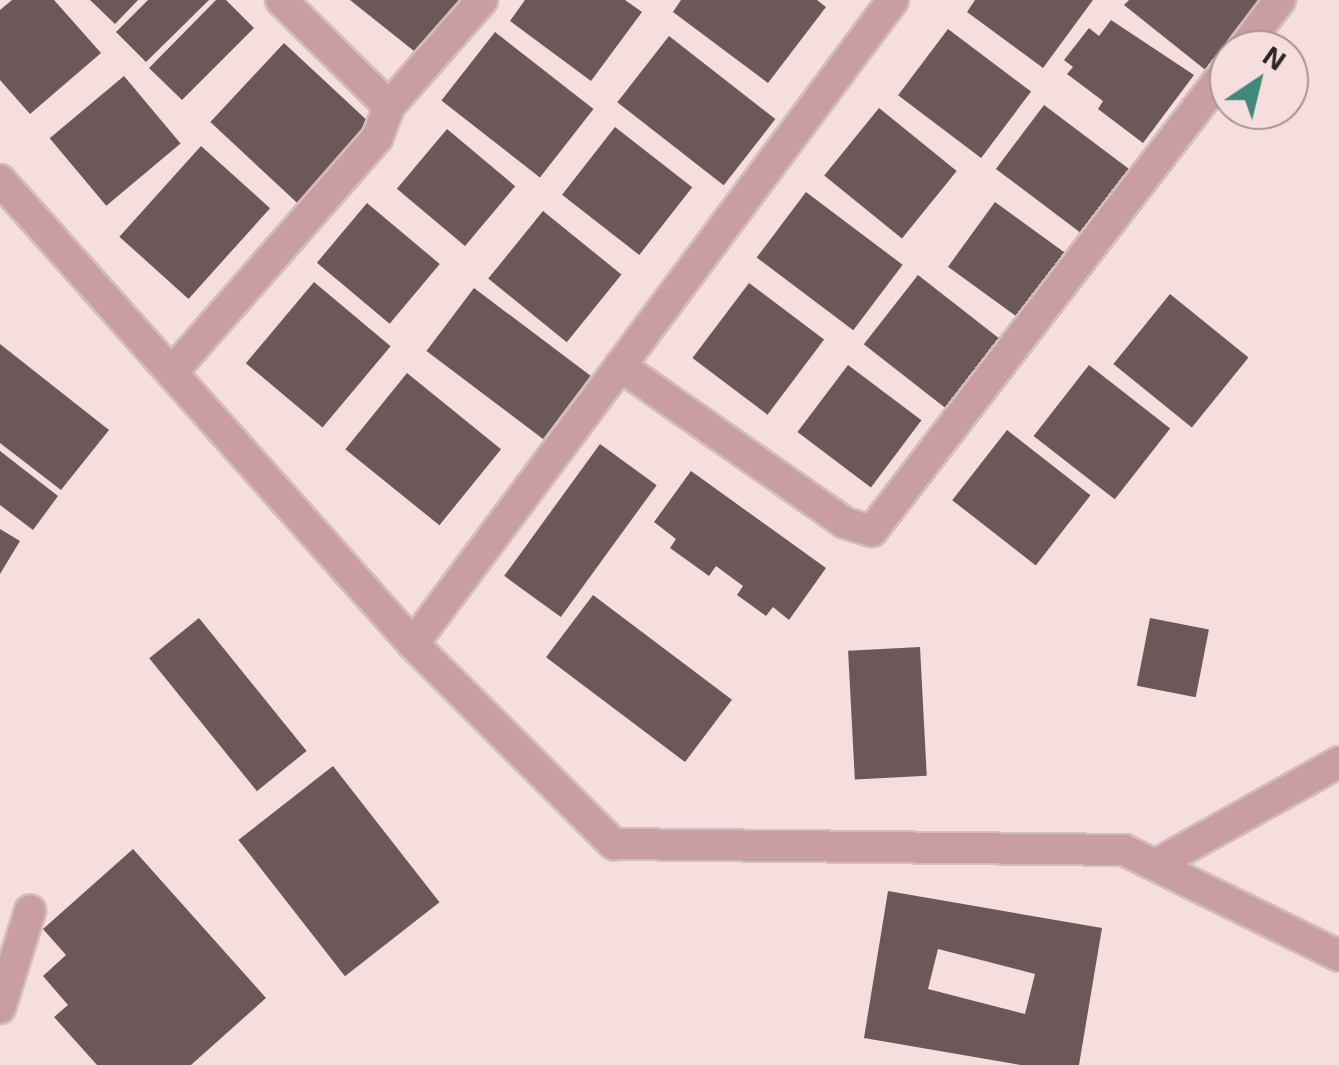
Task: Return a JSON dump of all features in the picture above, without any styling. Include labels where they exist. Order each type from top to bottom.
[{"type":"street","points":[[282,0],[389,106]]},
{"type":"street","points":[[174,372],[378,138],[389,106],[482,0]]},
{"type":"street","points":[[1257,30],[1280,0]]},
{"type":"street","points":[[413,644],[620,366],[880,4]]},
{"type":"street","points":[[620,366],[844,523],[872,531],[1209,93]]},
{"type":"street","points":[[0,180],[413,644],[614,844],[1124,850],[1339,956]]},
{"type":"street","points":[[1155,865],[1339,762]]},
{"type":"street","points":[[0,1008],[30,911]]},
{"type":"building","points":[[12,0],[54,0],[101,53],[30,114],[0,80],[0,10]]},
{"type":"building","points":[[90,0],[138,0],[115,24]]},
{"type":"building","points":[[148,0],[209,0],[146,62],[116,32]]},
{"type":"building","points":[[216,0],[226,0],[254,28],[182,100],[149,68]]},
{"type":"building","points":[[350,0],[462,0],[419,55]]},
{"type":"building","points":[[525,0],[625,0],[642,12],[591,81],[510,21]]},
{"type":"building","points":[[681,0],[817,0],[826,7],[768,83],[673,12]]},
{"type":"building","points":[[975,0],[1093,0],[1043,68],[967,12]]},
{"type":"building","points":[[1129,0],[1265,0],[1241,30],[1209,30],[1208,72],[1124,5]]},
{"type":"building","points":[[1111,20],[1194,75],[1143,143],[1098,109],[1103,101],[1067,74],[1073,67],[1064,60],[1089,28],[1099,36]]},
{"type":"building","points":[[948,29],[1031,92],[981,158],[898,95]]},
{"type":"building","points":[[495,32],[594,109],[540,178],[441,101]]},
{"type":"building","points":[[669,36],[775,119],[724,185],[617,102]]},
{"type":"building","points":[[284,43],[375,128],[301,207],[210,122]]},
{"type":"building","points":[[124,76],[181,143],[106,206],[50,138]]},
{"type":"building","points":[[1044,105],[1131,171],[1083,234],[996,169]]},
{"type":"building","points":[[879,108],[957,171],[902,239],[824,176]]},
{"type":"building","points":[[615,127],[692,187],[639,255],[562,195]]},
{"type":"building","points":[[447,129],[515,186],[465,246],[397,189]]},
{"type":"building","points":[[201,146],[270,208],[188,299],[119,237]]},
{"type":"building","points":[[806,192],[903,265],[853,330],[757,257]]},
{"type":"building","points":[[995,202],[1067,254],[1020,319],[948,267]]},
{"type":"building","points":[[367,203],[440,264],[390,324],[317,263]]},
{"type":"building","points":[[543,211],[621,275],[567,342],[488,279]]},
{"type":"building","points":[[918,275],[1003,341],[949,411],[864,344]]},
{"type":"building","points":[[314,282],[391,346],[322,427],[246,363]]},
{"type":"building","points":[[749,283],[824,340],[768,415],[692,358]]},
{"type":"building","points":[[474,288],[591,376],[543,439],[426,351]]},
{"type":"building","points":[[1170,294],[1248,358],[1192,428],[1113,364]]},
{"type":"building","points":[[0,344],[109,430],[61,490],[0,443]]},
{"type":"building","points":[[848,365],[921,420],[871,487],[797,432]]},
{"type":"building","points":[[1089,365],[1170,428],[1115,499],[1034,436]]},
{"type":"building","points":[[407,373],[501,449],[439,525],[345,449]]},
{"type":"building","points":[[1007,430],[1091,495],[1036,565],[952,500]]},
{"type":"building","points":[[600,444],[657,485],[561,617],[504,576]]},
{"type":"building","points":[[0,451],[58,496],[33,530],[0,505]]},
{"type":"building","points":[[691,471],[826,568],[789,620],[773,607],[766,616],[737,595],[743,586],[716,566],[709,576],[670,548],[676,539],[654,522]]},
{"type":"building","points":[[0,529],[20,541],[0,574]]},
{"type":"building","points":[[593,595],[732,700],[685,762],[546,657]]},
{"type":"building","points":[[199,618],[307,751],[257,791],[149,658]]},
{"type":"building","points":[[1150,618],[1209,629],[1196,697],[1137,686]]},
{"type":"building","points":[[920,647],[927,776],[855,780],[848,651]]},
{"type":"building","points":[[333,766],[440,902],[345,976],[238,840]]},
{"type":"building","points":[[133,849],[266,998],[191,1065],[97,1065],[54,1017],[68,1005],[43,976],[66,955],[43,929]]},
{"type":"building","points":[[888,891],[1102,928],[1079,1065],[1021,1065],[864,1038]],"holes":[[[938,949],[1035,974],[1025,1014],[928,989]]]}]
